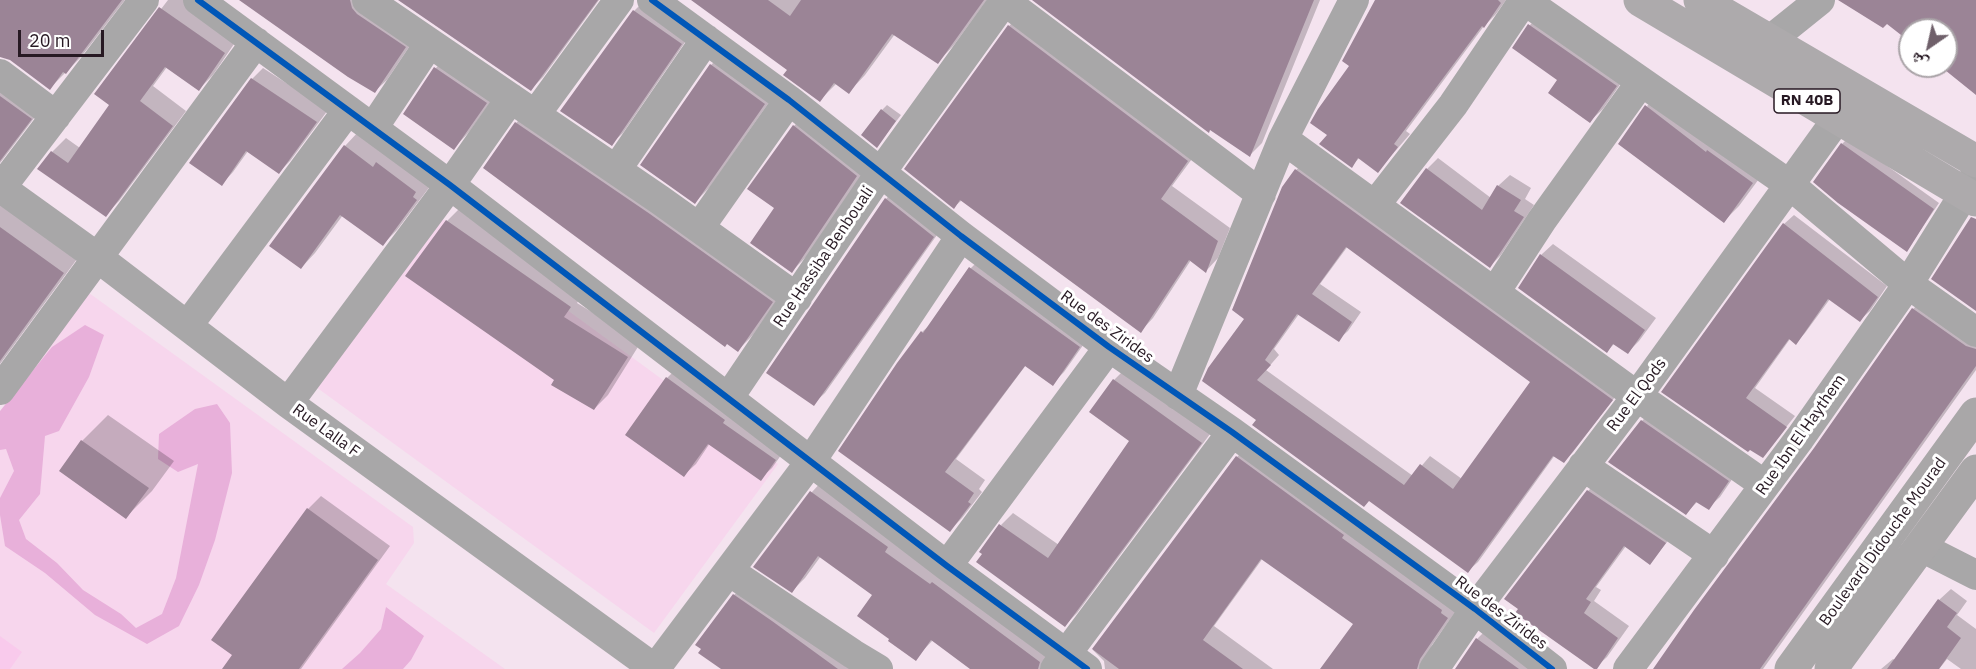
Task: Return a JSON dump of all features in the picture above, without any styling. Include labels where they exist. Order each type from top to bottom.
[{"type":"main road","name":"RN 40B","points":[[1640,0],[1837,119],[1972,189]]},
{"type":"main road","name":"RN 40B","points":[[1700,0],[1976,161]]},
{"type":"main road","name":"Boulevard Didouche Mourad","points":[[1791,669],[1976,414]]},
{"type":"main road","name":"Boulevard Didouche Mourad","points":[[1831,669],[1976,471]]},
{"type":"street","points":[[0,189],[144,0]]},
{"type":"street","points":[[198,0],[450,185],[729,397],[1070,664],[1232,432]]},
{"type":"street","points":[[367,0],[797,298]]},
{"type":"street","points":[[535,115],[619,0]]},
{"type":"street","name":"Rue des Zirides","points":[[652,0],[789,100],[961,236],[1109,347],[1232,432],[1475,609],[1552,669]]},
{"type":"street","points":[[1375,205],[1453,105],[1524,0],[1790,185],[1908,284],[1976,332]]},
{"type":"street","points":[[1769,41],[1820,0]]},
{"type":"street","points":[[1178,394],[1283,139],[1352,1]]},
{"type":"street","points":[[999,2],[1261,194]]},
{"type":"street","name":"Rue Hassiba Benbouali","points":[[729,397],[999,2]]},
{"type":"street","points":[[616,171],[706,39]]},
{"type":"street","points":[[0,390],[256,42]]},
{"type":"street","points":[[373,128],[429,44]]},
{"type":"street","points":[[0,74],[56,116]]},
{"type":"street","points":[[1495,292],[1542,220],[1641,82]]},
{"type":"street","points":[[288,403],[450,185],[511,98]]},
{"type":"street","points":[[699,228],[789,100]]},
{"type":"street","points":[[188,324],[348,110]]},
{"type":"street","name":"Rue El Qods","points":[[1434,669],[1475,609],[1637,396],[1837,119]]},
{"type":"street","points":[[1283,139],[1637,396],[1765,485]]},
{"type":"street","name":"Rue Lalla F","points":[[0,189],[97,256],[288,403],[655,669]]},
{"type":"street","name":"Rue Ibn El Haythem","points":[[1628,669],[1765,485],[1908,284],[1972,189]]},
{"type":"street","points":[[655,669],[811,461],[961,236]]},
{"type":"street","points":[[946,566],[1109,347]]},
{"type":"street","points":[[1948,452],[1976,471]]},
{"type":"street","points":[[1583,466],[1714,555]]},
{"type":"street","points":[[1920,547],[1976,575]]},
{"type":"street","points":[[729,571],[879,669]]},
{"type":"shaded area","points":[[440,217],[778,464],[654,633],[316,387]]},
{"type":"shaded area","points":[[89,293],[413,527],[414,543],[386,584],[505,669],[0,669],[0,416]]},
{"type":"shaded area","points":[[85,325],[104,335],[89,377],[59,431],[45,436],[40,494],[19,520],[26,539],[57,563],[83,590],[121,614],[136,628],[162,614],[176,578],[198,464],[178,472],[158,459],[159,434],[195,409],[217,404],[230,423],[232,473],[215,540],[199,585],[179,626],[147,644],[95,615],[45,573],[5,546],[0,498],[14,471],[6,449],[0,450],[0,411],[52,347]]},
{"type":"shaded area","points":[[386,607],[424,636],[411,660],[403,669],[342,669],[381,629]]},
{"type":"shaded area","points":[[0,636],[22,652],[10,669],[0,669]]},
{"type":"building","points":[[0,0],[122,0],[66,74],[63,72],[50,90],[10,60],[0,57]]},
{"type":"building","points":[[239,0],[350,0],[357,14],[406,47],[375,93],[348,77]]},
{"type":"building","points":[[398,0],[598,0],[531,91]]},
{"type":"building","points":[[691,0],[768,0],[790,16],[801,0],[984,0],[938,64],[892,34],[849,94],[834,83],[820,102],[783,75],[787,70]]},
{"type":"building","points":[[1032,0],[1314,0],[1250,157],[1210,130],[1209,133]]},
{"type":"building","points":[[1375,0],[1498,0],[1501,3],[1394,144],[1398,147],[1378,173],[1358,158],[1352,168],[1319,144],[1327,135],[1310,123],[1349,66],[1342,61]]},
{"type":"building","points":[[1838,0],[1976,0],[1976,95],[1955,78],[1958,78],[1958,18],[1898,18],[1898,33],[1887,24],[1883,28]]},
{"type":"building","points":[[159,7],[225,53],[199,91],[165,67],[140,101],[173,126],[106,217],[37,169],[51,151],[68,163],[109,105],[94,94]]},
{"type":"building","points":[[633,10],[682,44],[612,146],[560,111]]},
{"type":"building","points":[[1528,24],[1617,86],[1590,123],[1548,93],[1557,80],[1512,48]]},
{"type":"building","points":[[1008,25],[1188,161],[1161,199],[1218,241],[1206,273],[1189,260],[1141,333],[960,200],[954,209],[904,169]]},
{"type":"building","points":[[710,64],[765,104],[695,204],[640,165]]},
{"type":"building","points":[[434,67],[487,103],[454,150],[403,114]]},
{"type":"building","points":[[251,78],[317,122],[279,174],[246,151],[222,186],[189,163]]},
{"type":"building","points":[[0,96],[32,119],[0,161]]},
{"type":"building","points":[[1645,105],[1706,152],[1707,150],[1753,183],[1724,223],[1618,144]]},
{"type":"building","points":[[881,109],[896,121],[877,148],[861,135]]},
{"type":"building","points":[[515,122],[773,302],[738,352],[727,344],[725,347],[483,168]]},
{"type":"building","points":[[793,125],[857,176],[792,273],[750,243],[774,208],[747,189]]},
{"type":"building","points":[[1841,143],[1934,209],[1907,252],[1838,203],[1813,182]]},
{"type":"building","points":[[344,145],[373,167],[376,162],[416,192],[413,197],[417,200],[383,246],[340,215],[301,269],[269,246]]},
{"type":"building","points":[[1426,168],[1482,210],[1497,185],[1521,200],[1514,211],[1524,217],[1490,268],[1400,203]]},
{"type":"building","points":[[1295,169],[1613,400],[1564,463],[1553,456],[1468,573],[1369,501],[1364,507],[1252,425],[1256,420],[1202,381],[1208,368],[1244,319],[1232,310],[1282,187]],"holes":[[[1346,247],[1530,382],[1453,489],[1420,464],[1404,485],[1257,380],[1271,365],[1265,360],[1297,314],[1339,342],[1352,322],[1312,294]]]},
{"type":"building","points":[[885,198],[934,237],[814,406],[766,373]]},
{"type":"building","points":[[1971,217],[1976,219],[1976,311],[1931,279]]},
{"type":"building","points":[[446,220],[571,307],[564,317],[628,357],[594,410],[551,385],[554,380],[405,276]]},
{"type":"building","points":[[1783,223],[1878,297],[1860,322],[1828,299],[1796,345],[1789,339],[1746,398],[1787,427],[1763,458],[1750,450],[1748,452],[1661,392]]},
{"type":"building","points":[[0,227],[64,273],[0,361]]},
{"type":"building","points":[[1540,254],[1645,330],[1628,354],[1613,344],[1607,353],[1518,288]]},
{"type":"building","points":[[969,267],[1080,347],[1053,386],[1025,366],[945,472],[974,493],[968,502],[971,504],[950,532],[838,451],[897,363],[921,331],[923,333]]},
{"type":"building","points":[[1912,308],[1966,346],[1976,349],[1976,366],[1760,669],[1653,669],[1814,448]]},
{"type":"building","points":[[666,377],[725,420],[723,423],[776,460],[761,481],[708,444],[684,477],[625,435]]},
{"type":"building","points":[[1113,379],[1202,443],[1065,627],[976,562],[982,554],[979,552],[999,524],[1048,558],[1129,441],[1089,412]]},
{"type":"building","points":[[1641,420],[1729,481],[1709,510],[1696,502],[1686,515],[1608,462]]},
{"type":"building","points":[[81,440],[149,488],[126,519],[59,471]]},
{"type":"building","points":[[1236,456],[1344,535],[1342,538],[1442,610],[1441,613],[1448,618],[1420,659],[1417,669],[1320,669],[1353,624],[1261,559],[1203,640],[1243,669],[1119,669],[1092,649]]},
{"type":"building","points":[[1587,490],[1666,543],[1650,565],[1624,546],[1586,599],[1591,602],[1584,613],[1618,638],[1597,669],[1515,613],[1518,609],[1504,599]]},
{"type":"building","points":[[810,491],[888,547],[885,552],[930,584],[932,582],[1040,662],[1038,669],[970,669],[931,640],[916,661],[857,616],[872,595],[818,556],[792,593],[753,567]]},
{"type":"building","points":[[307,508],[378,560],[299,669],[222,669],[232,655],[211,640]]},
{"type":"building","points":[[733,594],[838,669],[721,669],[698,653],[701,649],[695,645]]},
{"type":"building","points":[[1938,599],[1957,613],[1947,627],[1961,638],[1939,669],[1887,669]]},
{"type":"building","points":[[1476,638],[1519,669],[1455,669]]},
{"type":"cycle path","points":[[198,0],[450,185],[947,566],[1087,669]]},
{"type":"cycle path","points":[[652,0],[789,100],[961,236],[1109,347],[1232,432],[1475,609],[1552,669]]}]
